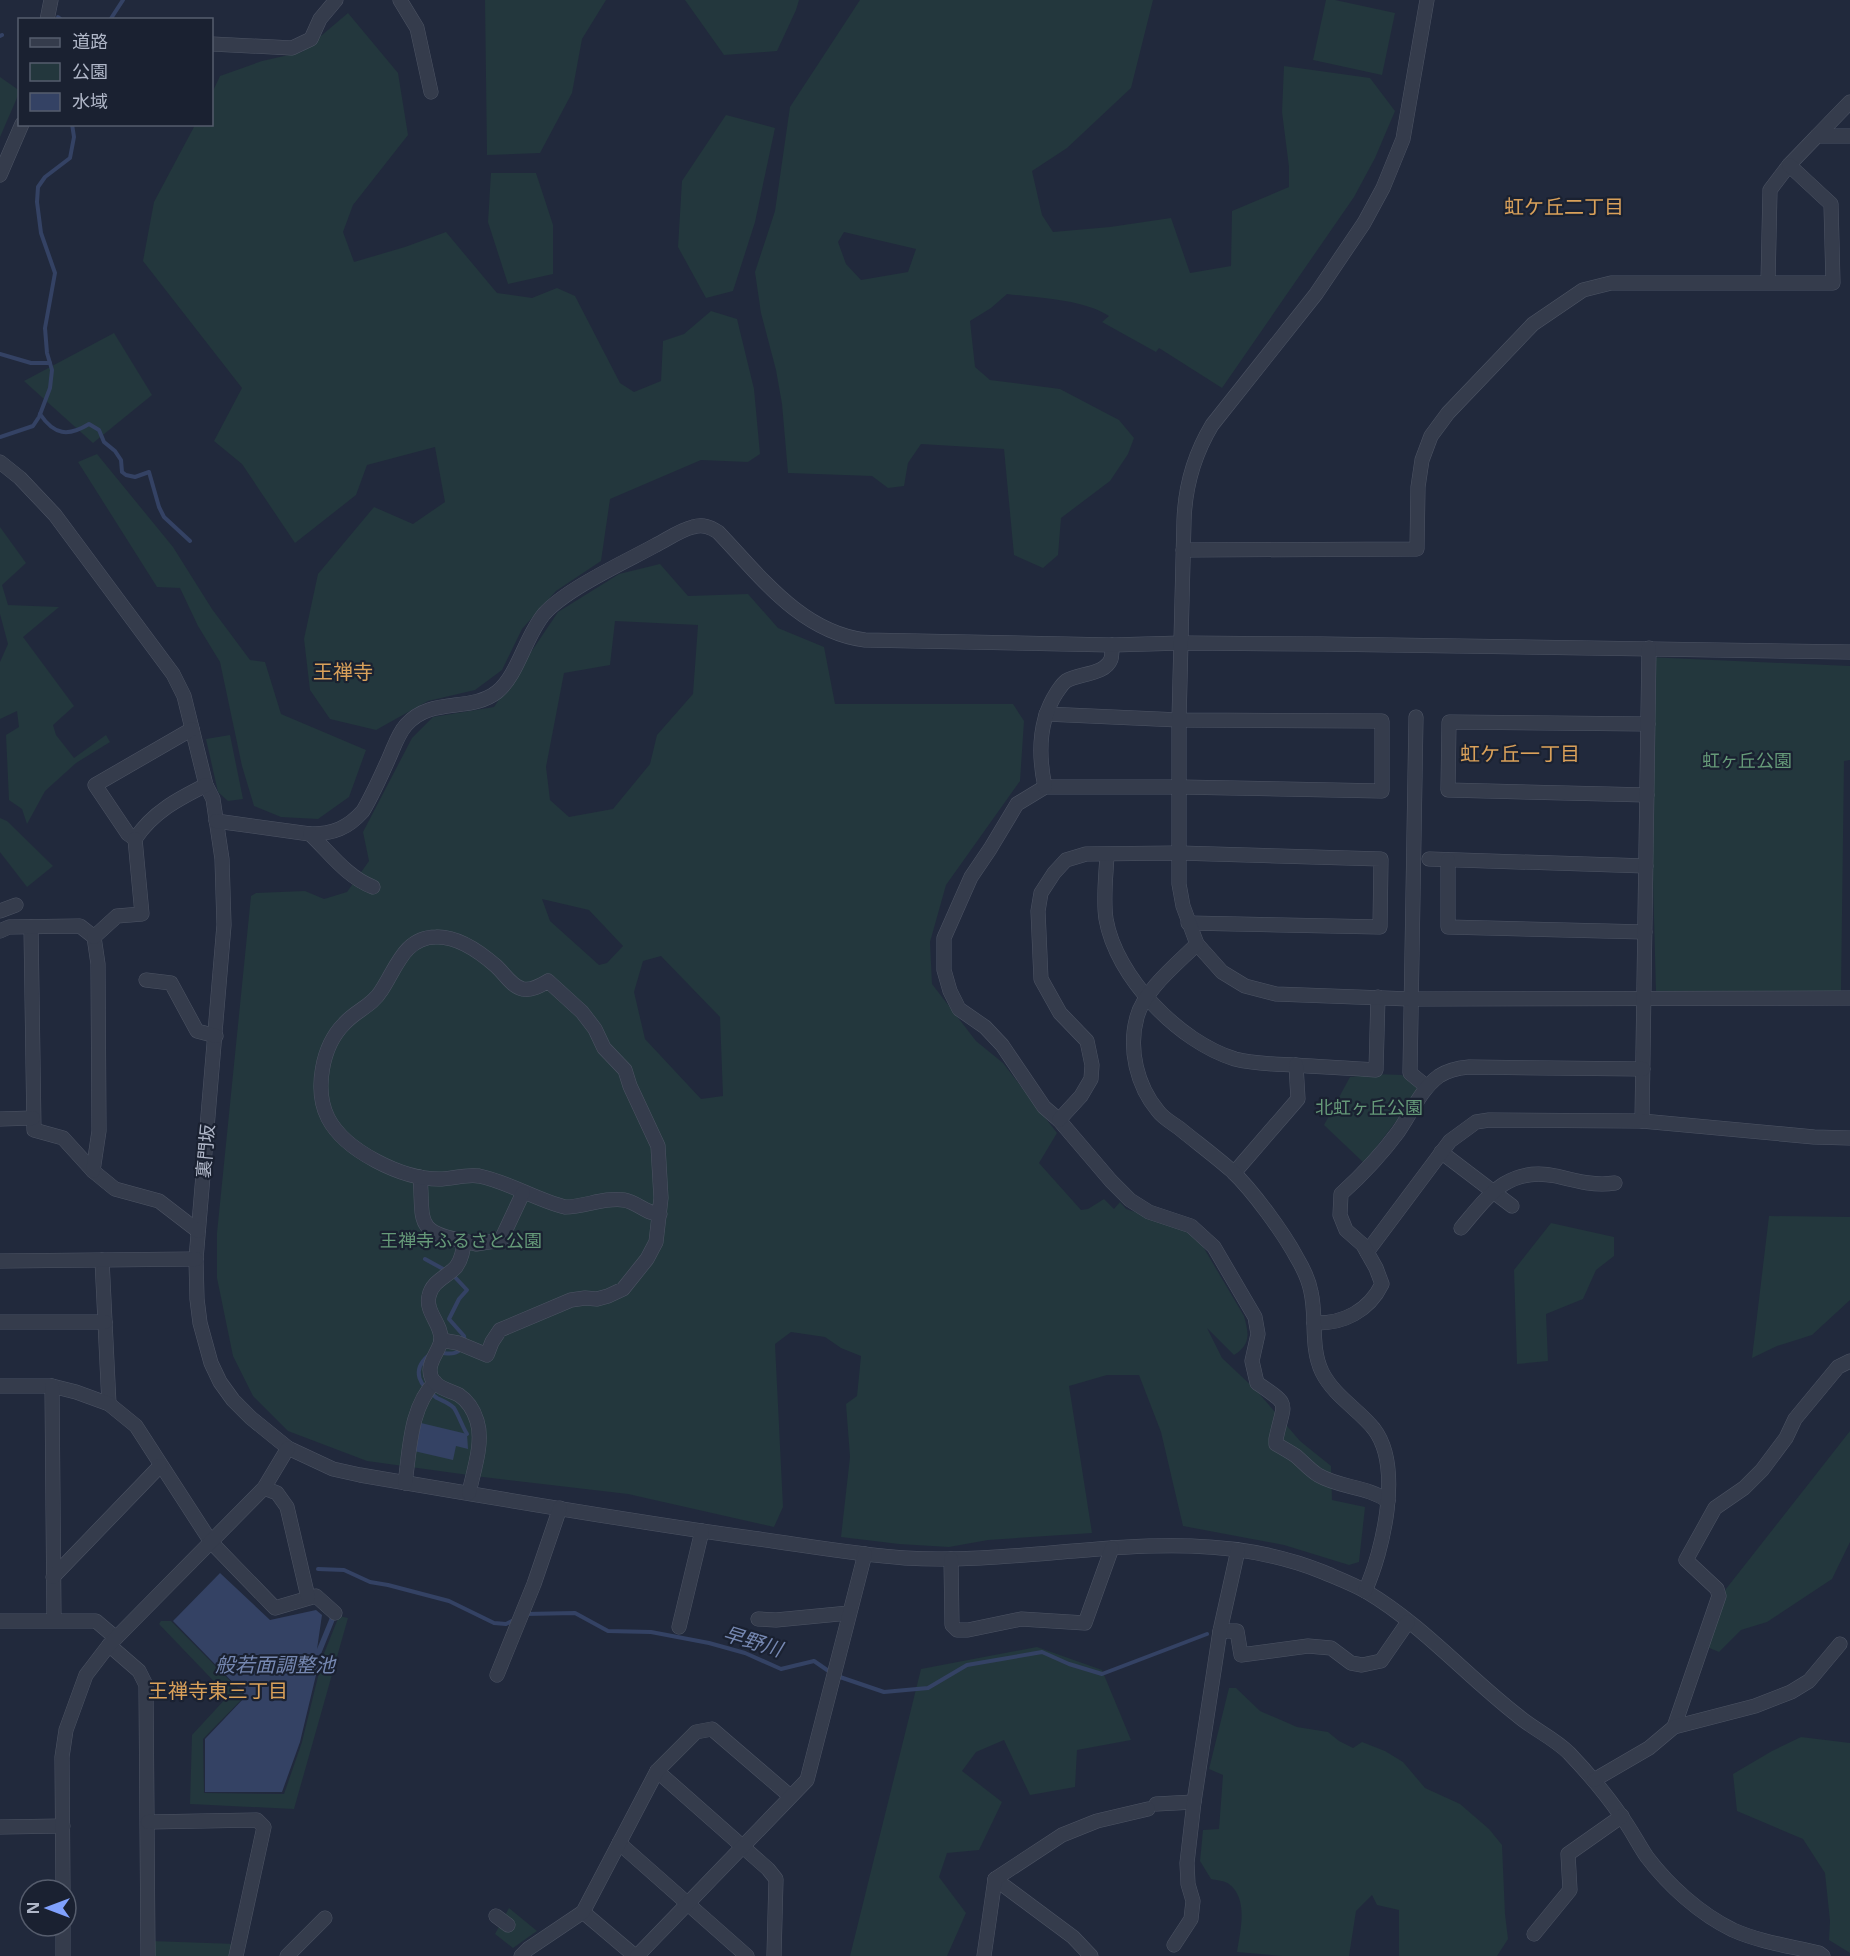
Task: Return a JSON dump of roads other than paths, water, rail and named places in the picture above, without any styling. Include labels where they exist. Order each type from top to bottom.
[{"type":"street","points":[[47,18],[51,0]]},
{"type":"street","points":[[213,44],[292,48],[311,39],[320,19],[336,0]]},
{"type":"street","points":[[400,0],[417,28],[431,92]]},
{"type":"street","points":[[1427,0],[1403,139],[1383,188],[1365,223],[1316,294],[1212,425],[1193,465],[1185,495],[1179,720],[1179,884],[1182,906],[1188,923],[1197,944],[1222,972],[1245,986],[1276,994],[1410,999],[1850,998]]},
{"type":"street","points":[[1768,282],[1770,190],[1789,165],[1850,102]]},
{"type":"street","points":[[0,175],[21,126]]},
{"type":"street","points":[[1817,136],[1850,136]]},
{"type":"street","points":[[1183,550],[1417,549],[1418,487],[1422,460],[1431,436],[1448,413],[1533,324],[1583,290],[1611,283],[1833,284],[1831,204],[1789,165]]},
{"type":"street","name":"裏門坂","points":[[1,466],[20,478],[55,515],[173,674],[184,696],[206,785],[213,800],[224,890],[224,925],[216,1035],[196,1259],[200,1323],[206,1350],[218,1378],[233,1400],[288,1449],[333,1469],[405,1483],[702,1531],[865,1554],[951,1560],[1112,1548],[1207,1546],[1280,1558],[1318,1570],[1365,1591],[1408,1622],[1519,1718],[1565,1749],[1594,1780],[1622,1816],[1647,1857],[1674,1887],[1704,1913],[1732,1929],[1760,1940],[1819,1953],[1823,1956]]},
{"type":"street","points":[[216,821],[310,834],[334,832],[355,820],[363,811],[405,726],[429,709],[485,700],[497,692],[507,682],[536,624],[558,601],[691,527],[706,526],[718,532],[799,613],[842,636],[865,640],[1112,645],[1182,643],[1850,652]]},
{"type":"street","points":[[1045,787],[1040,764],[1041,742],[1051,701],[1064,682],[1078,675],[1104,668],[1111,659],[1112,645]]},
{"type":"street","points":[[1642,1122],[1649,648]]},
{"type":"street","points":[[1046,714],[1179,720],[1382,721],[1382,791],[1045,787],[1017,804],[971,878],[944,938],[943,957],[950,992],[959,1009],[985,1027],[1002,1045],[1044,1107],[1059,1120],[1111,1181],[1130,1200],[1149,1212],[1191,1226],[1214,1247],[1255,1317],[1257,1334],[1252,1361],[1257,1383],[1281,1399],[1284,1407],[1276,1444],[1294,1454],[1318,1474],[1336,1482],[1380,1495],[1388,1501]]},
{"type":"street","points":[[1416,717],[1410,1073],[1427,1087]]},
{"type":"street","points":[[1647,795],[1448,790],[1449,722],[1648,724]]},
{"type":"street","points":[[135,838],[128,834],[95,785],[192,729]]},
{"type":"street","points":[[94,937],[117,916],[142,914],[135,838],[144,825],[169,804],[206,785]]},
{"type":"street","points":[[310,834],[342,868],[364,884],[373,887]]},
{"type":"street","points":[[1059,1120],[1081,1096],[1091,1079],[1092,1065],[1087,1041],[1060,1013],[1041,979],[1038,911],[1041,893],[1066,860],[1086,854],[1381,859],[1380,927],[1188,923]]},
{"type":"street","points":[[1107,855],[1106,918],[1113,946],[1131,978],[1146,998],[1181,1030],[1223,1054],[1255,1063],[1376,1070],[1378,997]]},
{"type":"street","points":[[1429,859],[1646,866]]},
{"type":"street","points":[[1448,860],[1448,927],[1645,932]]},
{"type":"street","points":[[0,911],[16,905]]},
{"type":"street","points":[[0,931],[9,927],[80,926],[94,937],[98,964],[99,1131],[93,1171]]},
{"type":"street","points":[[32,927],[34,1130],[63,1138],[93,1171],[115,1189],[159,1201],[198,1231]]},
{"type":"street","points":[[438,1348],[458,1343],[486,1354],[500,1330],[571,1300],[597,1299],[623,1289],[647,1259],[656,1242],[660,1214],[661,1177],[658,1146],[625,1070],[604,1048],[595,1029],[582,1012],[548,981],[526,990],[517,988],[496,965],[473,948],[452,939],[437,936],[420,939],[406,950],[382,991],[372,1003],[342,1025],[332,1042],[324,1063],[321,1098],[334,1131],[377,1163],[420,1177],[441,1179],[453,1176],[477,1176],[565,1207],[612,1199],[628,1201],[652,1214],[660,1214]]},
{"type":"street","points":[[1197,944],[1159,982],[1146,998],[1137,1016],[1133,1050],[1138,1073],[1145,1093],[1159,1112],[1234,1173],[1252,1194],[1298,1259],[1311,1291],[1316,1352],[1322,1372],[1340,1395],[1375,1430],[1387,1458],[1390,1478],[1388,1501],[1376,1560],[1365,1591]]},
{"type":"street","points":[[146,980],[171,983],[197,1031],[216,1035]]},
{"type":"street","points":[[1234,1173],[1298,1099],[1296,1065]]},
{"type":"street","points":[[1314,1323],[1325,1323],[1349,1316],[1375,1299],[1382,1284],[1363,1245],[1346,1230],[1340,1215],[1341,1194],[1361,1176],[1397,1133],[1427,1087],[1440,1076],[1454,1069],[1469,1067],[1643,1069]]},
{"type":"street","points":[[0,1119],[33,1118]]},
{"type":"street","points":[[1367,1252],[1449,1141],[1461,1130],[1476,1122],[1489,1120],[1642,1122],[1850,1138]]},
{"type":"street","points":[[1441,1152],[1512,1206]]},
{"type":"street","points":[[1461,1228],[1492,1191],[1514,1178],[1537,1174],[1596,1185],[1615,1184]]},
{"type":"street","points":[[420,1177],[421,1214],[426,1225],[434,1233],[476,1244],[501,1240],[523,1192]]},
{"type":"street","points":[[405,1483],[418,1406],[430,1387],[430,1371],[438,1348],[434,1316],[430,1311],[428,1296],[435,1284],[461,1259],[464,1241]]},
{"type":"street","points":[[0,1261],[196,1259]]},
{"type":"street","points":[[102,1260],[109,1404]]},
{"type":"street","points":[[0,1322],[105,1322]]},
{"type":"street","points":[[1674,1727],[1719,1596],[1717,1589],[1686,1560],[1715,1508],[1744,1488],[1762,1470],[1786,1438],[1795,1419],[1838,1367],[1850,1361]]},
{"type":"street","points":[[0,1386],[52,1386],[109,1404],[136,1426],[211,1542],[275,1608],[316,1596],[335,1613]]},
{"type":"street","points":[[52,1386],[54,1620]]},
{"type":"street","points":[[430,1387],[467,1403],[478,1423],[479,1437],[469,1493]]},
{"type":"street","points":[[63,1878],[62,1757],[66,1730],[86,1675],[112,1642],[264,1488],[288,1449]]},
{"type":"street","points":[[53,1577],[160,1466]]},
{"type":"street","points":[[264,1488],[277,1492],[287,1507],[308,1597]]},
{"type":"street","points":[[496,1675],[534,1584],[560,1508]]},
{"type":"street","points":[[679,1627],[702,1531]]},
{"type":"street","points":[[951,1560],[952,1624],[957,1630],[968,1630],[1021,1619],[1085,1623],[1112,1548]]},
{"type":"street","points":[[1174,1945],[1191,1919],[1193,1901],[1188,1884],[1187,1863],[1194,1802],[1220,1631],[1238,1550]]},
{"type":"street","points":[[583,1912],[636,1956],[807,1780],[865,1554]]},
{"type":"street","points":[[758,1619],[776,1620],[849,1614]]},
{"type":"street","points":[[0,1621],[96,1621],[139,1671],[146,1685],[148,1956]]},
{"type":"street","points":[[1220,1631],[1237,1631],[1240,1655],[1308,1646],[1331,1648],[1351,1663],[1362,1665],[1381,1661],[1408,1622]]},
{"type":"street","points":[[1594,1780],[1649,1748],[1674,1727],[1755,1706],[1791,1692],[1809,1681],[1840,1644]]},
{"type":"street","points":[[521,1956],[583,1912],[657,1771],[696,1732],[712,1729],[790,1796]]},
{"type":"street","points":[[657,1771],[768,1869],[776,1879],[774,1956]]},
{"type":"street","points":[[984,1956],[995,1879],[1062,1835],[1097,1821],[1152,1807],[1194,1802]]},
{"type":"street","points":[[1534,1934],[1570,1890],[1568,1854],[1622,1816]]},
{"type":"street","points":[[148,1822],[257,1820],[264,1827],[237,1956]]},
{"type":"street","points":[[0,1827],[63,1826]]},
{"type":"street","points":[[619,1843],[747,1956]]},
{"type":"street","points":[[995,1879],[1073,1937],[1091,1956]]},
{"type":"street","points":[[496,1916],[508,1924]]},
{"type":"street","points":[[287,1956],[325,1918]]},
{"type":"street","points":[[63,1938],[63,1956]]},
{"type":"water","points":[[421,1423],[467,1434],[468,1449],[456,1446],[453,1460],[414,1451]]},
{"type":"water","name":"般若面調整池","points":[[220,1573],[270,1620],[316,1610],[322,1615],[317,1649],[331,1615],[338,1612],[321,1654],[300,1742],[282,1792],[205,1792],[205,1739],[246,1696],[173,1621]]},
{"type":"waterway","points":[[111,18],[123,0]]},
{"type":"waterway","points":[[0,437],[33,426],[39,417],[50,388],[52,370],[47,353],[45,328],[55,273],[41,233],[37,202],[38,187],[45,177],[70,158],[74,137],[72,126]]},
{"type":"waterway","points":[[0,354],[31,363],[50,363]]},
{"type":"waterway","points":[[40,414],[51,426],[62,432],[74,431],[89,424],[99,430],[104,442],[115,451],[121,460],[122,472],[135,477],[149,472],[164,517],[190,541]]},
{"type":"waterway","points":[[425,1259],[445,1270]]},
{"type":"waterway","points":[[452,1274],[467,1290],[459,1299],[449,1319],[464,1336],[465,1342]]},
{"type":"waterway","points":[[439,1353],[454,1353],[462,1348]]},
{"type":"waterway","points":[[429,1355],[420,1367],[422,1383],[437,1398],[454,1408],[467,1434]]},
{"type":"waterway","name":"早野川","points":[[318,1569],[344,1570],[370,1582],[449,1601],[494,1623],[506,1624],[516,1619]]},
{"type":"waterway","name":"早野川","points":[[525,1614],[575,1613],[608,1631],[651,1632],[709,1643],[745,1653],[781,1669],[814,1661],[830,1672]]},
{"type":"waterway","name":"早野川","points":[[837,1676],[884,1692],[928,1688],[967,1665],[1042,1652],[1069,1664],[1102,1674],[1207,1634]]},
{"type":"district","name":"虹ケ丘二丁目","points":[[1564,206]]},
{"type":"district","name":"王禅寺","points":[[343,671]]},
{"type":"district","name":"虹ケ丘一丁目","points":[[1520,753]]},
{"type":"district","name":"王禅寺東三丁目","points":[[218,1690]]},
{"type":"park label","name":"虹ヶ丘公園","points":[[1747,760]]},
{"type":"park label","name":"北虹ヶ丘公園","points":[[1369,1107]]},
{"type":"park label","name":"王禅寺ふるさと公園","points":[[461,1240]]}]
